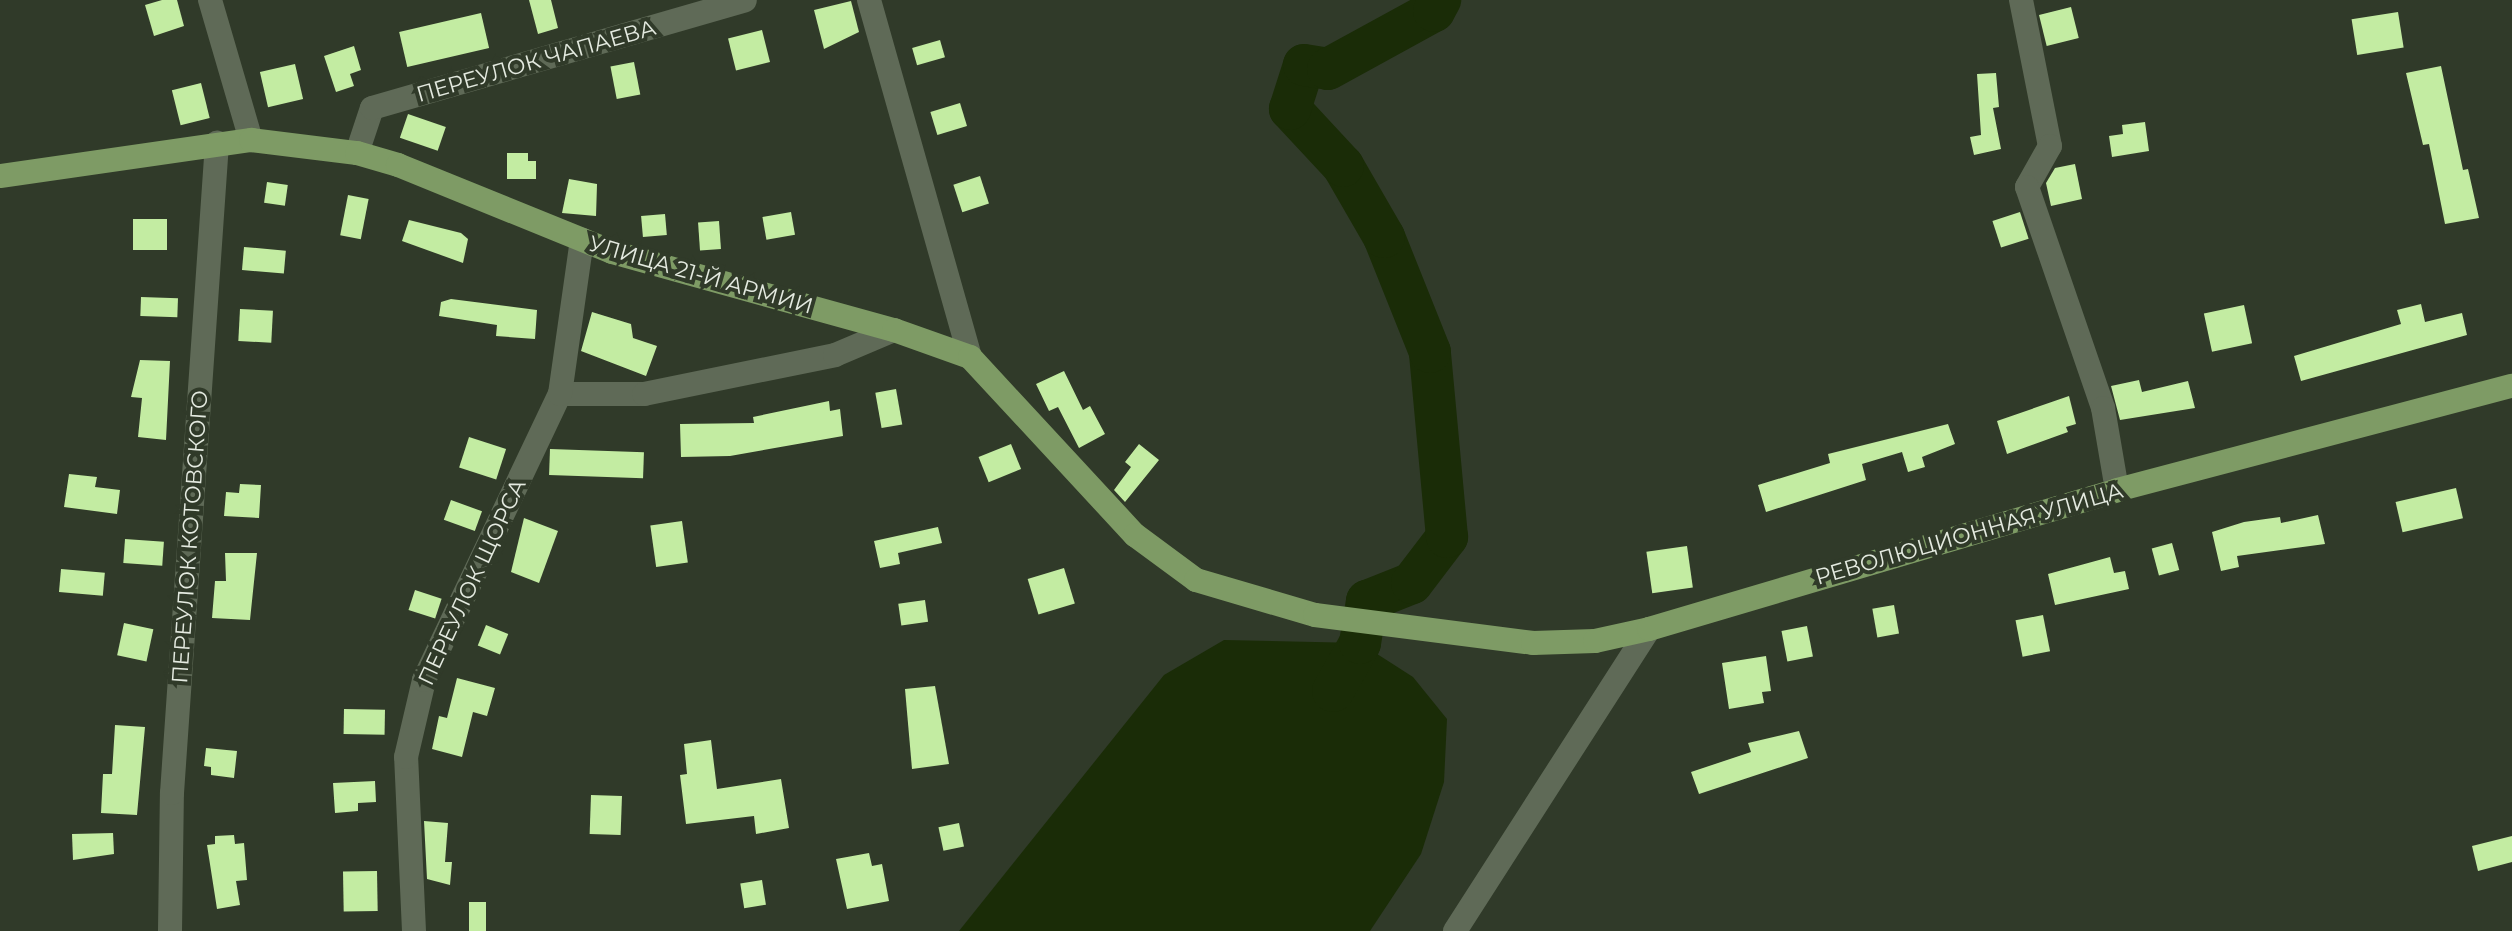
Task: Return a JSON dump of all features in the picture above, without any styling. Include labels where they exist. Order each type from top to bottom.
[{"type":"main road","name":"УЛИЦА 21-Й АРМИИ","points":[[0,176],[251,140],[357,153],[582,240],[894,330],[970,357],[1153,552],[1196,580],[1315,615],[1422,630]]},
{"type":"main road","name":"РЕВОЛЮЦИОННАЯ УЛИЦА","points":[[1422,630],[1555,643],[1649,629],[2117,490],[2512,386]]},
{"type":"street","points":[[210,0],[251,140]]},
{"type":"street","name":"ПЕРЕУЛОК ЧАПАЕВА","points":[[357,153],[372,108],[745,0]]},
{"type":"street","points":[[869,0],[970,357]]},
{"type":"street","points":[[2021,0],[2050,146],[2027,187],[2103,408],[2117,490]]},
{"type":"street","name":"ПЕРЕУЛОК КОТОВСКОГО","points":[[170,931],[172,793],[217,143]]},
{"type":"street","name":"ПЕРЕУЛОК ЩОРСА","points":[[414,931],[406,757],[424,680],[560,394],[582,240]]},
{"type":"street","points":[[560,394],[644,394],[835,355],[894,330]]},
{"type":"street","points":[[1455,931],[1649,629]]},
{"type":"shaded area","points":[[1224,640],[1360,643],[1413,677],[1447,719],[1444,782],[1421,854],[1370,931],[959,931],[1164,675]]},
{"type":"building","points":[[177,0],[184,26],[154,36],[145,5]]},
{"type":"building","points":[[529,0],[551,0],[558,28],[538,34]]},
{"type":"building","points":[[851,1],[859,32],[824,49],[814,10]]},
{"type":"building","points":[[2071,7],[2079,38],[2047,46],[2039,15]]},
{"type":"building","points":[[2398,12],[2404,48],[2357,55],[2352,19]]},
{"type":"building","points":[[481,13],[489,48],[407,67],[399,32]]},
{"type":"building","points":[[762,30],[770,62],[736,70],[728,38]]},
{"type":"building","points":[[940,40],[945,57],[917,65],[912,48]]},
{"type":"building","points":[[354,46],[361,70],[350,74],[354,86],[336,92],[324,56]]},
{"type":"building","points":[[634,62],[640,94],[617,99],[610,67]]},
{"type":"building","points":[[295,64],[303,99],[268,107],[260,72]]},
{"type":"building","points":[[2441,66],[2463,170],[2468,169],[2479,218],[2445,224],[2429,144],[2423,145],[2406,73]]},
{"type":"building","points":[[1996,73],[1999,107],[1993,108],[2001,149],[1974,155],[1970,137],[1981,135],[1977,74]]},
{"type":"building","points":[[201,83],[210,118],[181,125],[172,90]]},
{"type":"building","points":[[960,103],[967,126],[937,135],[930,112]]},
{"type":"building","points":[[408,114],[446,127],[438,151],[400,138]]},
{"type":"building","points":[[2145,122],[2149,151],[2112,157],[2109,136],[2123,134],[2122,125]]},
{"type":"building","points":[[507,153],[528,153],[528,161],[536,161],[536,179],[507,179]]},
{"type":"building","points":[[2075,164],[2082,199],[2051,206],[2046,183],[2055,168]]},
{"type":"building","points":[[980,176],[989,204],[962,212],[953,185]]},
{"type":"building","points":[[569,179],[597,184],[596,216],[562,213]]},
{"type":"building","points":[[267,182],[288,185],[285,206],[264,203]]},
{"type":"building","points":[[348,195],[369,199],[361,239],[340,235]]},
{"type":"building","points":[[791,212],[795,235],[766,240],[762,217]]},
{"type":"building","points":[[2020,212],[2029,239],[2001,248],[1992,221]]},
{"type":"building","points":[[665,214],[667,235],[643,237],[641,216]]},
{"type":"building","points":[[133,219],[167,219],[167,250],[133,250]]},
{"type":"building","points":[[409,220],[461,233],[468,239],[463,263],[402,241]]},
{"type":"building","points":[[719,221],[721,249],[700,250],[698,222]]},
{"type":"building","points":[[244,247],[286,251],[284,274],[242,270]]},
{"type":"building","points":[[141,297],[178,298],[177,317],[140,316]]},
{"type":"building","points":[[451,299],[537,310],[535,339],[496,336],[497,325],[439,316],[441,302]]},
{"type":"building","points":[[2421,304],[2425,322],[2462,313],[2467,335],[2301,381],[2294,356],[2401,324],[2397,310]]},
{"type":"building","points":[[2244,305],[2252,343],[2212,352],[2204,314]]},
{"type":"building","points":[[240,309],[273,311],[271,343],[238,341]]},
{"type":"building","points":[[592,312],[631,324],[633,338],[657,346],[646,376],[581,351]]},
{"type":"building","points":[[140,360],[170,361],[166,440],[138,437],[142,398],[131,397]]},
{"type":"building","points":[[1064,371],[1083,410],[1090,406],[1105,434],[1079,448],[1058,407],[1049,411],[1036,384]]},
{"type":"building","points":[[2139,380],[2142,392],[2188,381],[2195,408],[2120,420],[2111,386]]},
{"type":"building","points":[[896,389],[902,424],[882,428],[875,393]]},
{"type":"building","points":[[2069,396],[2076,424],[2066,427],[2068,432],[2007,454],[1997,421]]},
{"type":"building","points":[[829,401],[830,411],[840,409],[843,436],[730,456],[681,457],[680,424],[754,423],[753,417]]},
{"type":"building","points":[[1948,424],[1955,444],[1922,457],[1925,467],[1908,472],[1902,452],[1862,464],[1866,480],[1766,512],[1758,485],[1830,463],[1828,454]]},
{"type":"building","points":[[469,437],[506,449],[496,479],[459,467]]},
{"type":"building","points":[[1011,444],[1021,469],[989,482],[979,457]]},
{"type":"building","points":[[1139,444],[1159,460],[1125,502],[1114,490],[1131,467],[1125,462]]},
{"type":"building","points":[[550,449],[644,452],[643,478],[549,475]]},
{"type":"building","points":[[69,474],[97,477],[95,487],[120,490],[117,514],[64,507]]},
{"type":"building","points":[[240,484],[261,485],[259,518],[224,516],[226,492],[239,493]]},
{"type":"building","points":[[2456,488],[2463,518],[2403,532],[2396,502]]},
{"type":"building","points":[[451,500],[482,511],[475,531],[444,520]]},
{"type":"building","points":[[2318,515],[2325,544],[2237,556],[2239,567],[2221,571],[2212,532],[2244,522],[2280,517],[2281,523]]},
{"type":"building","points":[[524,518],[558,531],[539,583],[511,572]]},
{"type":"building","points":[[682,521],[688,563],[656,567],[650,525]]},
{"type":"building","points":[[938,527],[942,543],[898,553],[900,564],[880,568],[874,541]]},
{"type":"building","points":[[125,539],[164,542],[162,566],[123,563]]},
{"type":"building","points":[[2172,543],[2179,570],[2159,575],[2152,548]]},
{"type":"building","points":[[1687,546],[1693,588],[1652,593],[1646,552]]},
{"type":"building","points":[[225,553],[257,553],[250,620],[212,618],[215,581],[226,581]]},
{"type":"building","points":[[2110,557],[2114,573],[2125,571],[2129,589],[2055,605],[2048,574]]},
{"type":"building","points":[[1064,568],[1075,603],[1038,614],[1028,579]]},
{"type":"building","points":[[61,569],[105,573],[103,596],[59,592]]},
{"type":"building","points":[[415,590],[442,599],[435,619],[409,610]]},
{"type":"building","points":[[925,600],[928,622],[901,626],[898,604]]},
{"type":"building","points":[[1894,605],[1899,634],[1877,637],[1872,609]]},
{"type":"building","points":[[2043,615],[2050,651],[2023,657],[2016,620]]},
{"type":"building","points":[[124,623],[153,629],[146,662],[117,655]]},
{"type":"building","points":[[486,625],[508,634],[500,654],[478,645]]},
{"type":"building","points":[[1807,626],[1813,656],[1787,661],[1781,631]]},
{"type":"building","points":[[1766,656],[1771,691],[1762,692],[1764,703],[1729,709],[1722,663]]},
{"type":"building","points":[[457,678],[495,688],[487,716],[473,712],[462,757],[432,749],[439,716],[447,718]]},
{"type":"building","points":[[935,686],[949,764],[912,769],[905,689]]},
{"type":"building","points":[[344,709],[385,710],[385,735],[344,734]]},
{"type":"building","points":[[115,725],[145,727],[137,815],[101,813],[103,774],[112,774]]},
{"type":"building","points":[[1799,731],[1808,758],[1699,794],[1691,772],[1751,752],[1748,743]]},
{"type":"building","points":[[711,740],[717,789],[781,779],[789,828],[756,834],[754,816],[686,824],[680,775],[687,774],[684,744]]},
{"type":"building","points":[[206,748],[237,751],[234,778],[211,775],[211,767],[204,766]]},
{"type":"building","points":[[375,781],[376,802],[358,803],[358,811],[335,813],[333,783]]},
{"type":"building","points":[[591,795],[622,796],[621,835],[590,834]]},
{"type":"building","points":[[424,821],[448,823],[445,862],[452,862],[450,885],[427,879]]},
{"type":"building","points":[[959,823],[964,846],[943,851],[938,827]]},
{"type":"building","points":[[113,833],[114,854],[73,860],[72,834]]},
{"type":"building","points":[[234,835],[235,844],[244,843],[247,880],[236,881],[240,905],[217,909],[207,845],[215,844],[215,836]]},
{"type":"building","points":[[2512,836],[2512,862],[2478,871],[2472,846]]},
{"type":"building","points":[[869,853],[872,866],[882,864],[889,901],[847,909],[836,859]]},
{"type":"building","points":[[377,871],[378,911],[344,912],[343,872]]},
{"type":"building","points":[[762,880],[766,905],[744,908],[740,883]]},
{"type":"building","points":[[469,902],[486,902],[486,931],[469,931]]},
{"type":"waterway","points":[[1333,691],[1360,643],[1367,601],[1412,583],[1447,537],[1430,352],[1384,237],[1343,166],[1290,109],[1304,65],[1328,69],[1434,11],[1440,0]]}]
